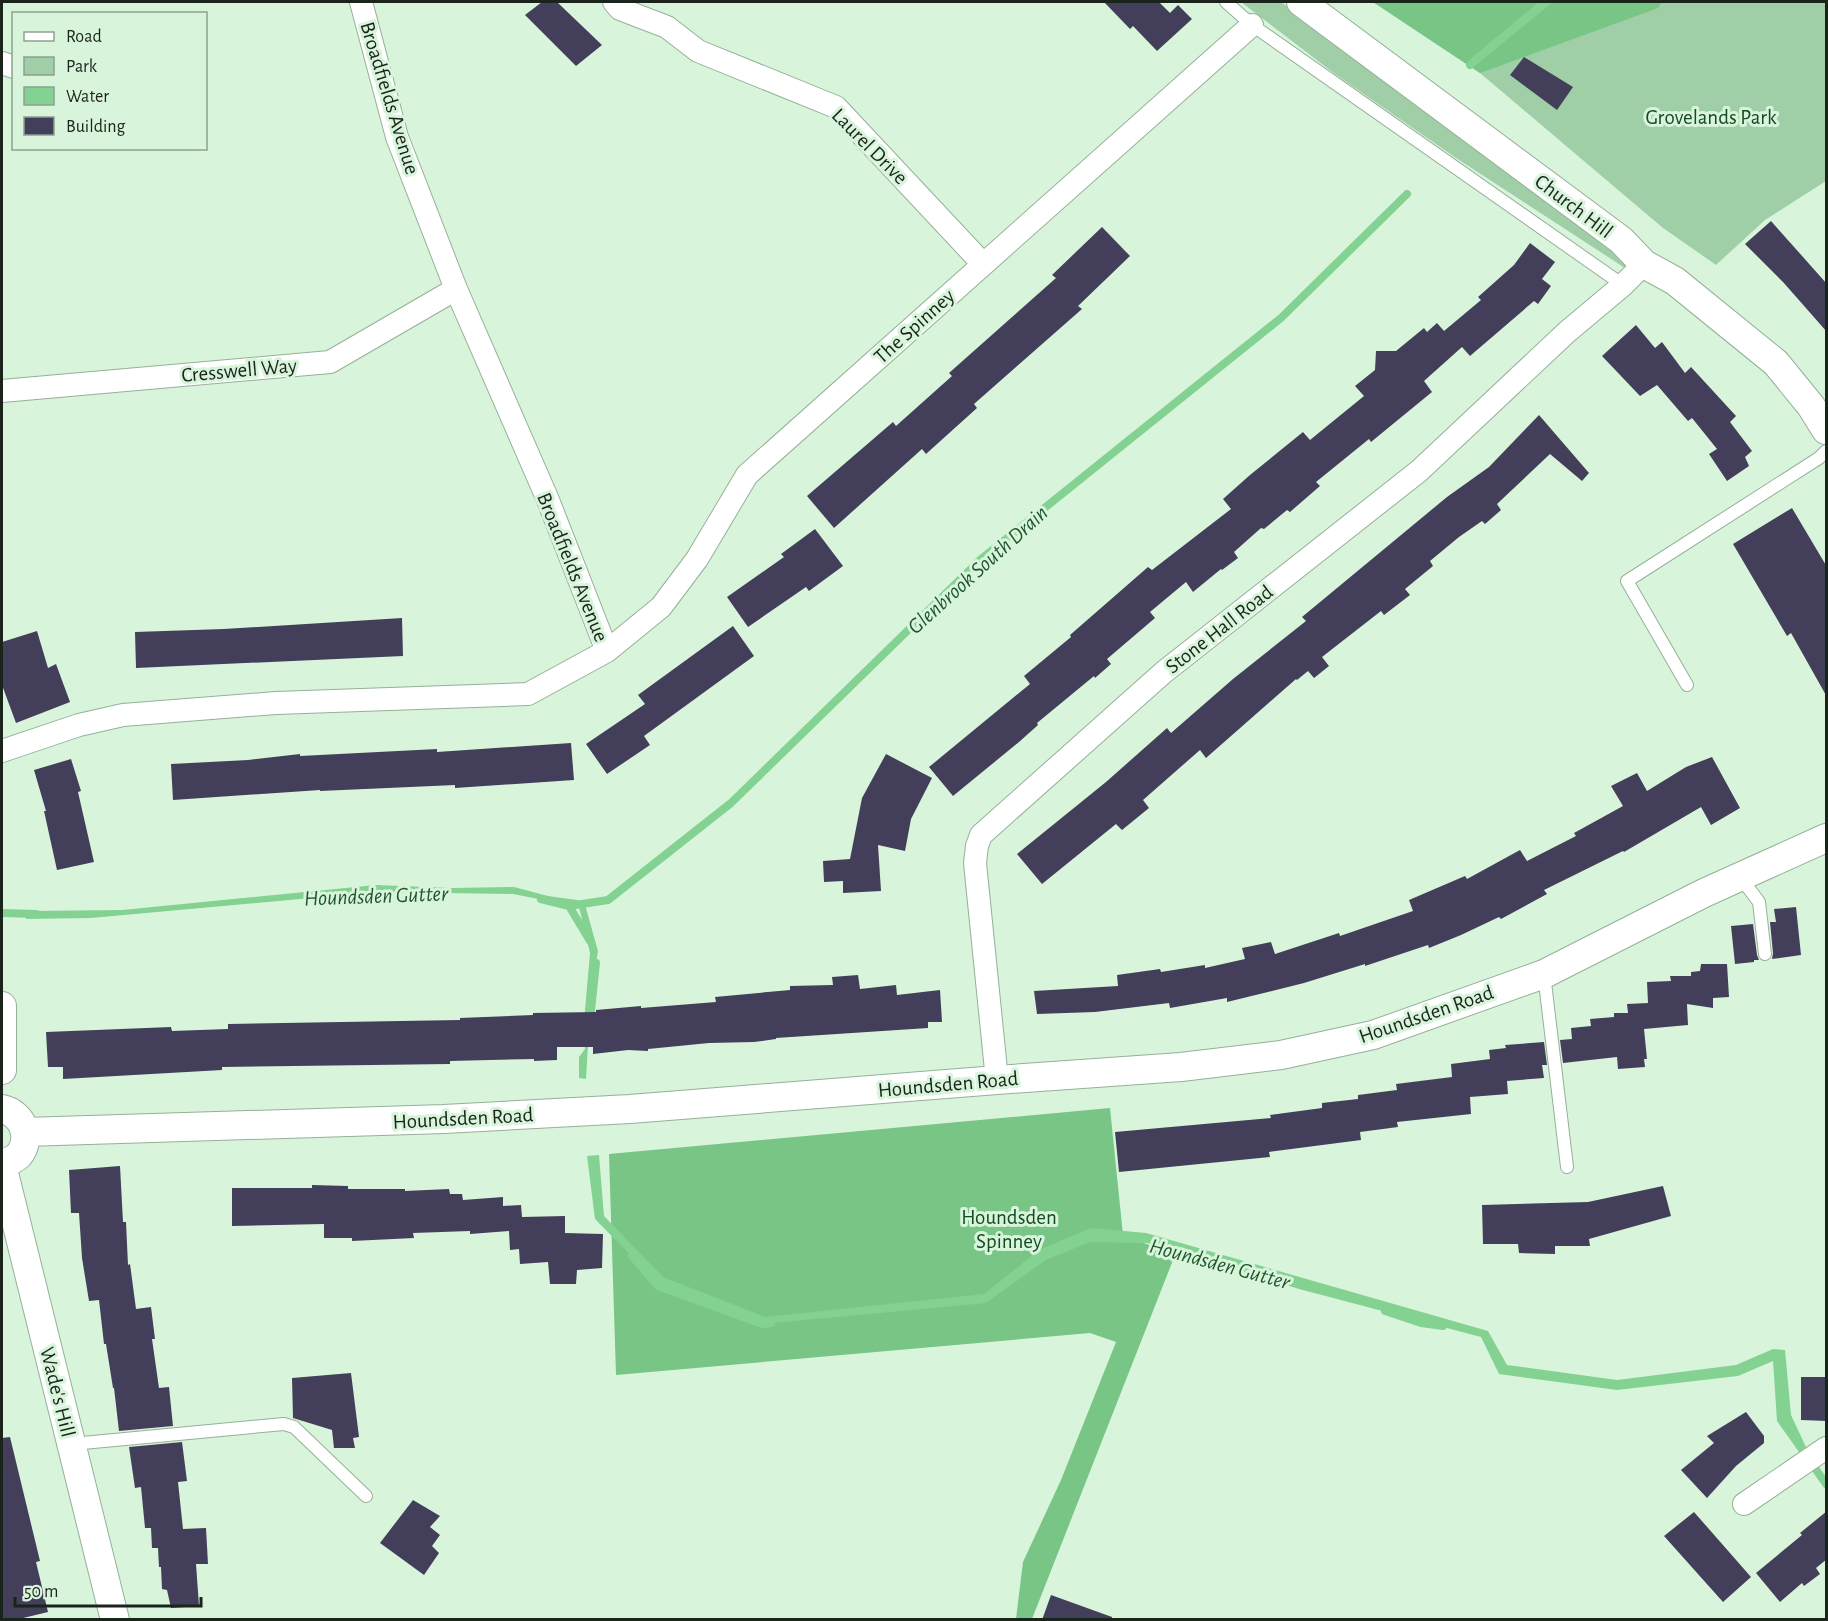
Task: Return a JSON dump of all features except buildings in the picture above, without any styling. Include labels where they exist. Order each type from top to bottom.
[{"type":"street","name":"Broadfields Avenue","points":[[2,751],[79,724],[123,715],[276,703],[528,694],[607,651],[548,500],[456,289],[397,137],[361,2]]},
{"type":"street","name":"Laurel Drive","points":[[614,2],[620,9],[667,27],[698,51],[836,107],[984,264]]},
{"type":"street","name":"Church Hill","points":[[1301,2],[1621,240],[1644,264],[1675,280],[1776,363],[1811,406],[1827,430]]},
{"type":"street","name":"The Spinney","points":[[607,651],[661,607],[697,559],[747,475],[1252,25]]},
{"type":"street","name":"Stone Hall Road","points":[[996,1080],[975,863],[976,846],[981,835],[1164,672],[1419,471],[1567,332],[1623,285],[1644,264]]},
{"type":"street","name":"Cresswell Way","points":[[2,391],[330,363],[456,289]]},
{"type":"street","name":"Houndsden Road","points":[[25,1132],[479,1118],[630,1109],[1181,1067],[1281,1055],[1373,1035],[1544,974],[1704,893],[1827,838]]},
{"type":"street","points":[[2,1006],[2,1070]]},
{"type":"street","points":[[2,1109],[15,1115],[25,1132],[25,1143],[20,1154],[2,1165]]},
{"type":"street","name":"Wade's Hill","points":[[2,1165],[115,1620]]},
{"type":"street","points":[[1744,1504],[1827,1448]]},
{"type":"lane","points":[[1226,2],[1252,25],[1623,285]]},
{"type":"lane","points":[[1687,685],[1627,581],[1827,451]]},
{"type":"lane","points":[[1740,877],[1759,902],[1765,954]]},
{"type":"lane","points":[[1544,974],[1567,1167]]},
{"type":"lane","points":[[72,1444],[284,1424],[294,1427],[366,1496]]},
{"type":"green space","points":[[1241,2],[1281,2],[1633,257],[1628,270],[1456,158],[1335,74]]},
{"type":"green space","name":"Grovelands Park","points":[[1373,2],[1826,2],[1826,181],[1765,220],[1716,265],[1663,228],[1480,73]]},
{"type":"green space","points":[[1373,2],[1662,2],[1658,8],[1480,73]]},
{"type":"green space","name":"Houndsden Spinney","points":[[1110,1108],[1123,1235],[1175,1255],[1032,1619],[1016,1619],[1023,1562],[1061,1480],[1116,1342],[1090,1333],[616,1375],[609,1154]]},
{"type":"water","points":[[1539,2],[1553,2],[1476,65],[1470,59]]},
{"type":"water","points":[[376,885],[451,888],[514,887],[548,896],[584,901],[598,951],[591,996],[586,1079],[579,1078],[579,1057],[585,1049],[585,1010],[590,953],[579,907],[513,894],[377,892],[91,918],[26,919],[27,911],[122,910]]},
{"type":"water","points":[[599,1155],[604,1216],[663,1277],[765,1317],[984,1294],[1039,1250],[1091,1228],[1146,1233],[1488,1331],[1507,1365],[1617,1380],[1736,1365],[1773,1349],[1785,1350],[1791,1415],[1806,1447],[1799,1452],[1777,1421],[1773,1361],[1738,1376],[1617,1390],[1499,1374],[1481,1337],[1299,1289],[1147,1243],[1090,1242],[1046,1260],[986,1303],[762,1324],[657,1282],[595,1219],[587,1156]]},
{"type":"waterway","name":"Glenbrook South Drain","points":[[1470,65],[1480,56]]},
{"type":"waterway","name":"Glenbrook South Drain","points":[[541,899],[569,906],[608,900],[731,803],[981,559],[1281,318],[1407,194]]},
{"type":"waterway","name":"Houndsden Gutter","points":[[569,906],[590,941]]},
{"type":"waterway","name":"Houndsden Gutter","points":[[2,913],[36,914]]},
{"type":"waterway","name":"Houndsden Gutter","points":[[590,1020],[596,963]]},
{"type":"waterway","name":"Houndsden Gutter","points":[[632,1256],[658,1286],[762,1324],[771,1323]]},
{"type":"waterway","name":"Houndsden Gutter","points":[[1385,1311],[1421,1323],[1443,1326]]},
{"type":"waterway","name":"Houndsden Gutter","points":[[1810,1461],[1826,1484]]}]
